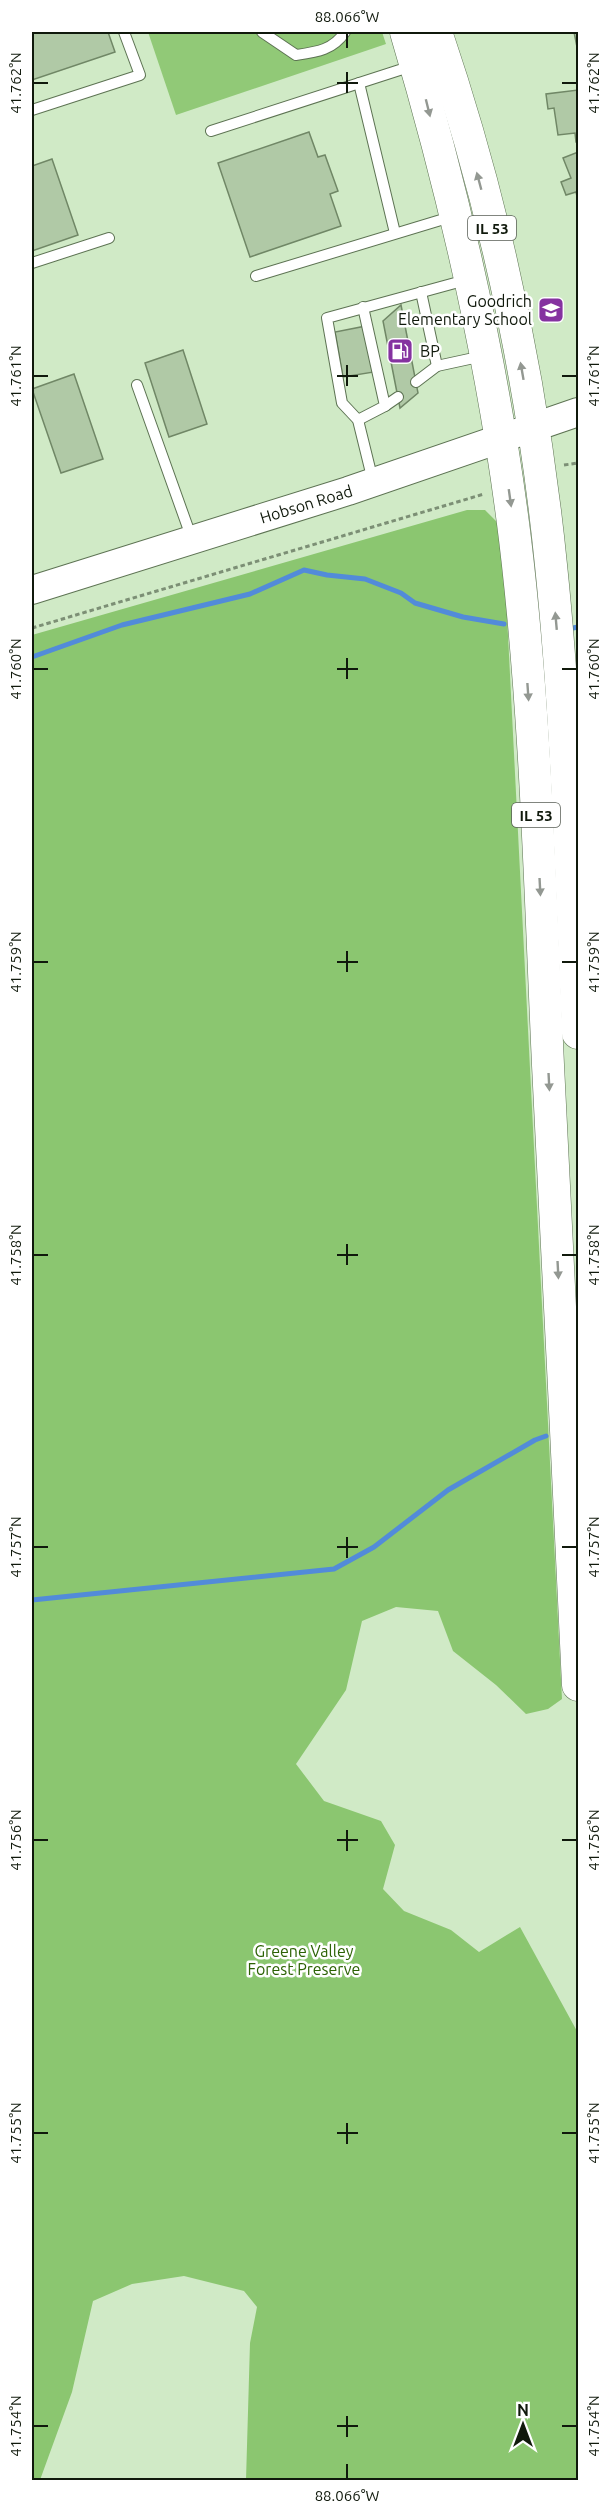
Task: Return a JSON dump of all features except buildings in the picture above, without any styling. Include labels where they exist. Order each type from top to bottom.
[{"type":"main road","name":"IL 53","points":[[406,32],[470,279],[486,356],[517,552],[533,762],[579,1685]]},
{"type":"main road","name":"IL 53","points":[[436,32],[495,238],[533,428],[558,635],[579,1034]]},
{"type":"main road","name":"Hobson Road","points":[[32,590],[373,483],[579,412]]},
{"type":"lane","points":[[32,110],[140,75],[124,32]]},
{"type":"lane","points":[[262,32],[296,55],[319,52],[338,43],[345,32]]},
{"type":"lane","points":[[211,131],[416,64]]},
{"type":"lane","points":[[359,83],[395,233]]},
{"type":"lane","points":[[256,276],[454,215]]},
{"type":"lane","points":[[32,263],[109,238]]},
{"type":"lane","points":[[373,483],[358,420],[342,404],[327,318],[470,279]]},
{"type":"lane","points":[[421,292],[437,366]]},
{"type":"lane","points":[[363,307],[385,406]]},
{"type":"lane","points":[[416,382],[437,366],[486,356]]},
{"type":"lane","points":[[137,385],[192,539]]},
{"type":"lane","points":[[358,420],[398,397]]},
{"type":"path","points":[[570,464],[579,462]]},
{"type":"path","points":[[32,628],[479,496]]},
{"type":"green space","points":[[148,32],[382,32],[386,44],[176,115]]},
{"type":"green space","name":"Greene Valley Forest Preserve","points":[[467,510],[485,510],[496,521],[503,537],[562,1699],[548,1709],[526,1714],[496,1685],[453,1651],[438,1611],[396,1607],[362,1621],[346,1690],[296,1764],[324,1801],[381,1821],[395,1845],[383,1889],[404,1911],[451,1930],[479,1952],[520,1927],[578,2033],[578,2480],[246,2480],[250,2343],[257,2307],[244,2291],[184,2276],[132,2284],[93,2301],[72,2392],[40,2480],[32,2480],[32,635]]},
{"type":"waterway","points":[[32,657],[122,625],[250,594],[304,570],[365,579],[401,593],[415,603],[463,617],[504,624]]},
{"type":"waterway","points":[[573,628],[578,627]]},
{"type":"waterway","points":[[32,1600],[334,1569],[374,1547],[448,1490],[535,1440],[546,1436]]},
{"type":"place","name":"Goodrich Elementary School","points":[[551,310]]},
{"type":"place","name":"BP","points":[[400,351]]}]
